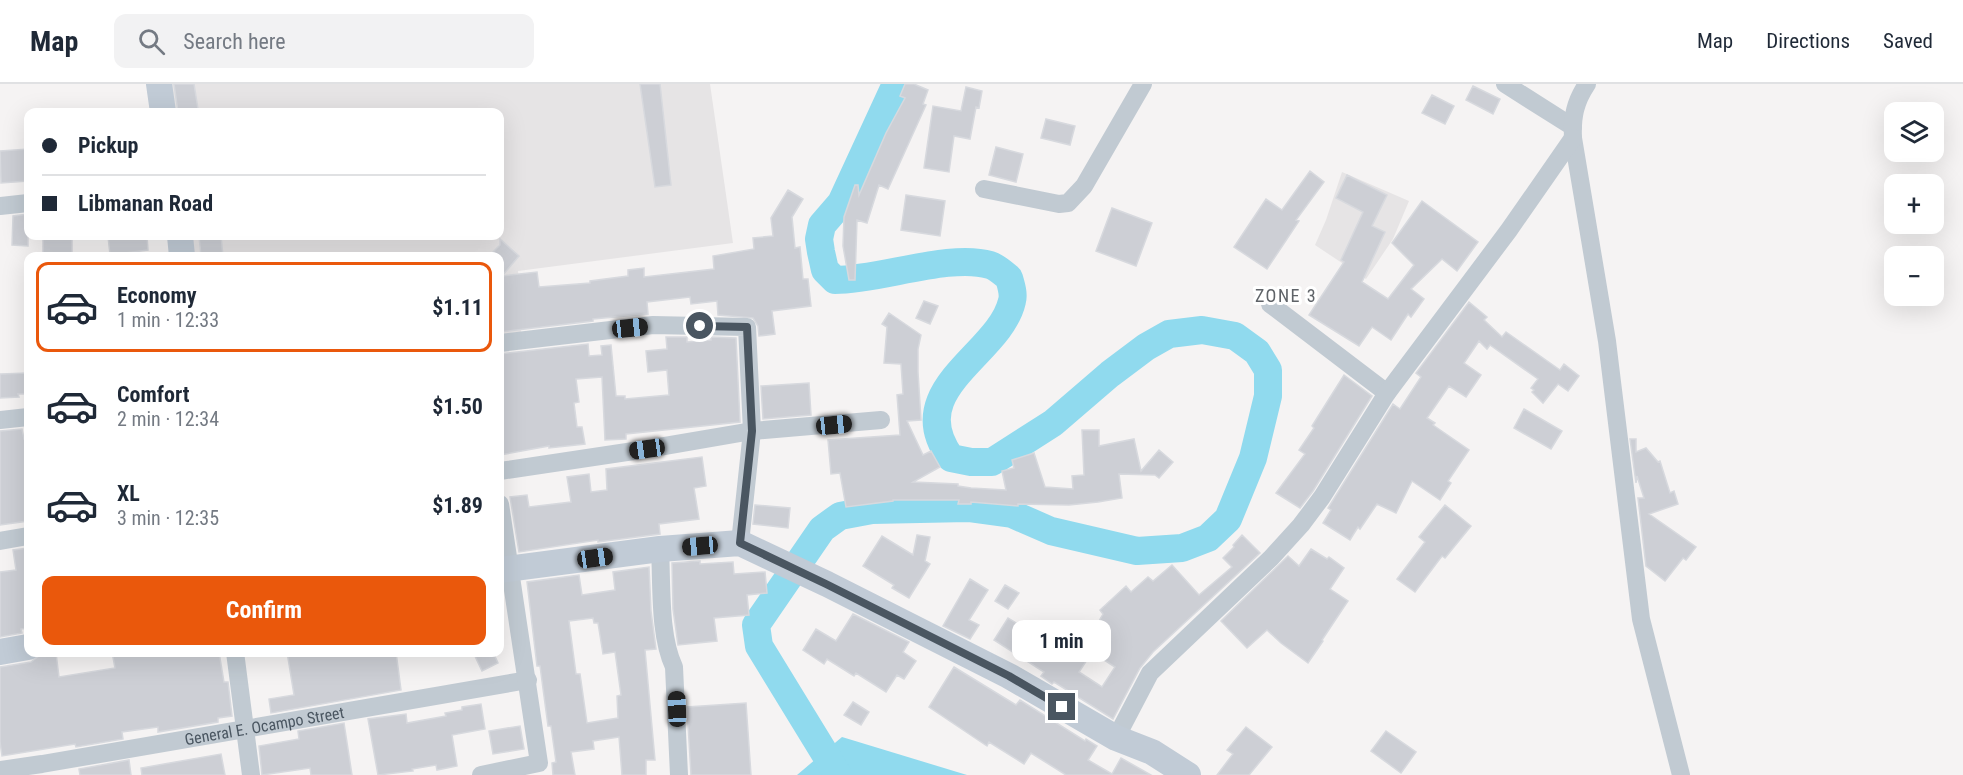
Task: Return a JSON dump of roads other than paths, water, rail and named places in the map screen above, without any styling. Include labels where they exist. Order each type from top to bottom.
[{"type":"main road","points":[[159,84],[162,108]]},
{"type":"main road","points":[[504,569],[660,549],[740,543],[1009,676],[1116,738],[1152,752],[1188,775]]},
{"type":"main road","points":[[0,652],[24,648]]},
{"type":"street","points":[[984,189],[1059,204],[1068,203],[1084,186],[1143,84]]},
{"type":"street","points":[[1505,84],[1573,132]]},
{"type":"street","points":[[1587,84],[1577,98],[1572,118],[1573,132],[1606,341],[1641,619],[1681,775]]},
{"type":"street","points":[[1116,738],[1150,672],[1272,558],[1301,525],[1322,497],[1387,393],[1509,230],[1573,132]]},
{"type":"street","points":[[0,206],[24,203]]},
{"type":"street","points":[[1270,304],[1387,393]]},
{"type":"street","points":[[504,344],[653,325],[747,327],[752,431],[740,543]]},
{"type":"street","points":[[0,420],[24,417]]},
{"type":"street","points":[[504,470],[752,431],[881,420]]},
{"type":"street","points":[[0,541],[24,537]]},
{"type":"street","points":[[660,549],[665,638],[668,654],[675,667],[679,775]]},
{"type":"street","points":[[481,775],[540,763],[528,680],[504,569]]},
{"type":"street","points":[[236,657],[251,775]]},
{"type":"street","name":"General E. Ocampo Street","points":[[0,770],[528,680]]},
{"type":"water","points":[[842,737],[967,775],[797,775]]},
{"type":"waterway","points":[[838,775],[759,646],[756,625],[822,529],[840,516],[872,510],[968,508],[1012,514],[1051,531],[1137,551],[1182,548],[1208,538],[1228,519],[1253,458],[1268,396],[1268,370],[1257,352],[1235,336],[1202,330],[1169,334],[1146,347],[1110,374],[1053,423],[992,462],[971,462],[951,458],[938,434],[937,412],[945,392],[958,374],[1004,320],[1013,298],[1009,278],[990,265],[955,262],[835,280],[825,270],[819,239],[822,225],[841,203],[896,84]]},
{"type":"district","name":"ZONE 3","points":[[1286,296]]}]
